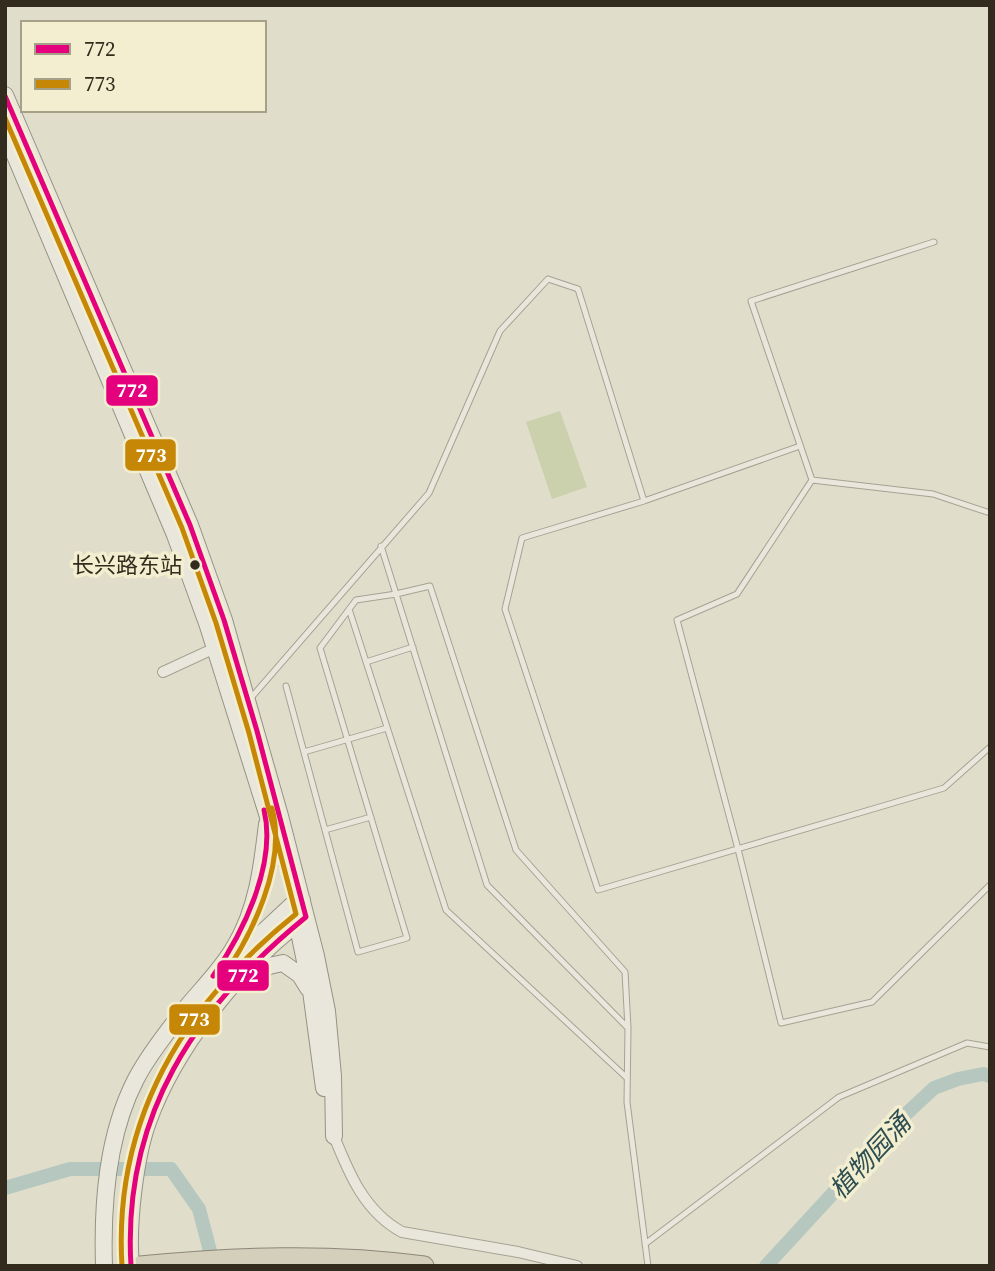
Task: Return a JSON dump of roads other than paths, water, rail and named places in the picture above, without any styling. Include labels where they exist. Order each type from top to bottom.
[{"type":"highway","points":[[140,1266],[282,1256],[367,1258],[424,1266]]},
{"type":"street","points":[[5,95],[190,525],[224,621],[267,821],[297,902]]},
{"type":"street","points":[[5,132],[160,499],[215,648],[241,705],[327,1011],[333,1076],[334,1136]]},
{"type":"street","points":[[163,673],[215,648]]},
{"type":"street","points":[[104,1266],[107,1183],[120,1116],[137,1078],[181,1014],[235,947],[253,910],[261,875],[267,821]]},
{"type":"street","points":[[209,981],[297,902]]},
{"type":"street","points":[[131,1266],[137,1173],[148,1124],[171,1072],[230,989],[282,934],[302,920]]},
{"type":"street","points":[[302,920],[325,1094],[334,1136],[357,1188],[386,1224],[402,1233],[518,1252],[577,1266]]},
{"type":"street","points":[[230,989],[269,965],[283,963],[300,975],[311,991]]},
{"type":"lane","points":[[812,480],[751,301],[933,242]]},
{"type":"lane","points":[[241,705],[429,493],[500,331],[548,279],[578,289],[644,501]]},
{"type":"lane","points":[[800,446],[644,501],[522,538],[505,610],[597,890],[944,788],[990,747]]},
{"type":"lane","points":[[812,480],[933,494],[990,513]]},
{"type":"lane","points":[[812,480],[737,594],[677,620],[781,1023],[872,1002],[990,885]]},
{"type":"lane","points":[[381,546],[487,885],[628,1028]]},
{"type":"lane","points":[[286,686],[358,952],[407,938],[320,648],[356,600],[430,586],[516,850],[625,972],[628,1028],[627,1102],[648,1266]]},
{"type":"lane","points":[[349,609],[446,910],[627,1078]]},
{"type":"lane","points":[[366,662],[413,647]]},
{"type":"lane","points":[[304,752],[387,729]]},
{"type":"lane","points":[[325,830],[371,817]]},
{"type":"lane","points":[[645,1244],[839,1097],[967,1043],[990,1047]]},
{"type":"waterway","name":"植物园涌","points":[[766,1266],[905,1115],[934,1088],[958,1079],[983,1074],[990,1076]]},
{"type":"waterway","points":[[5,1188],[70,1169],[171,1169],[199,1209],[214,1266]]},
{"type":"place","name":"长兴路东站","points":[[195,565]]}]
